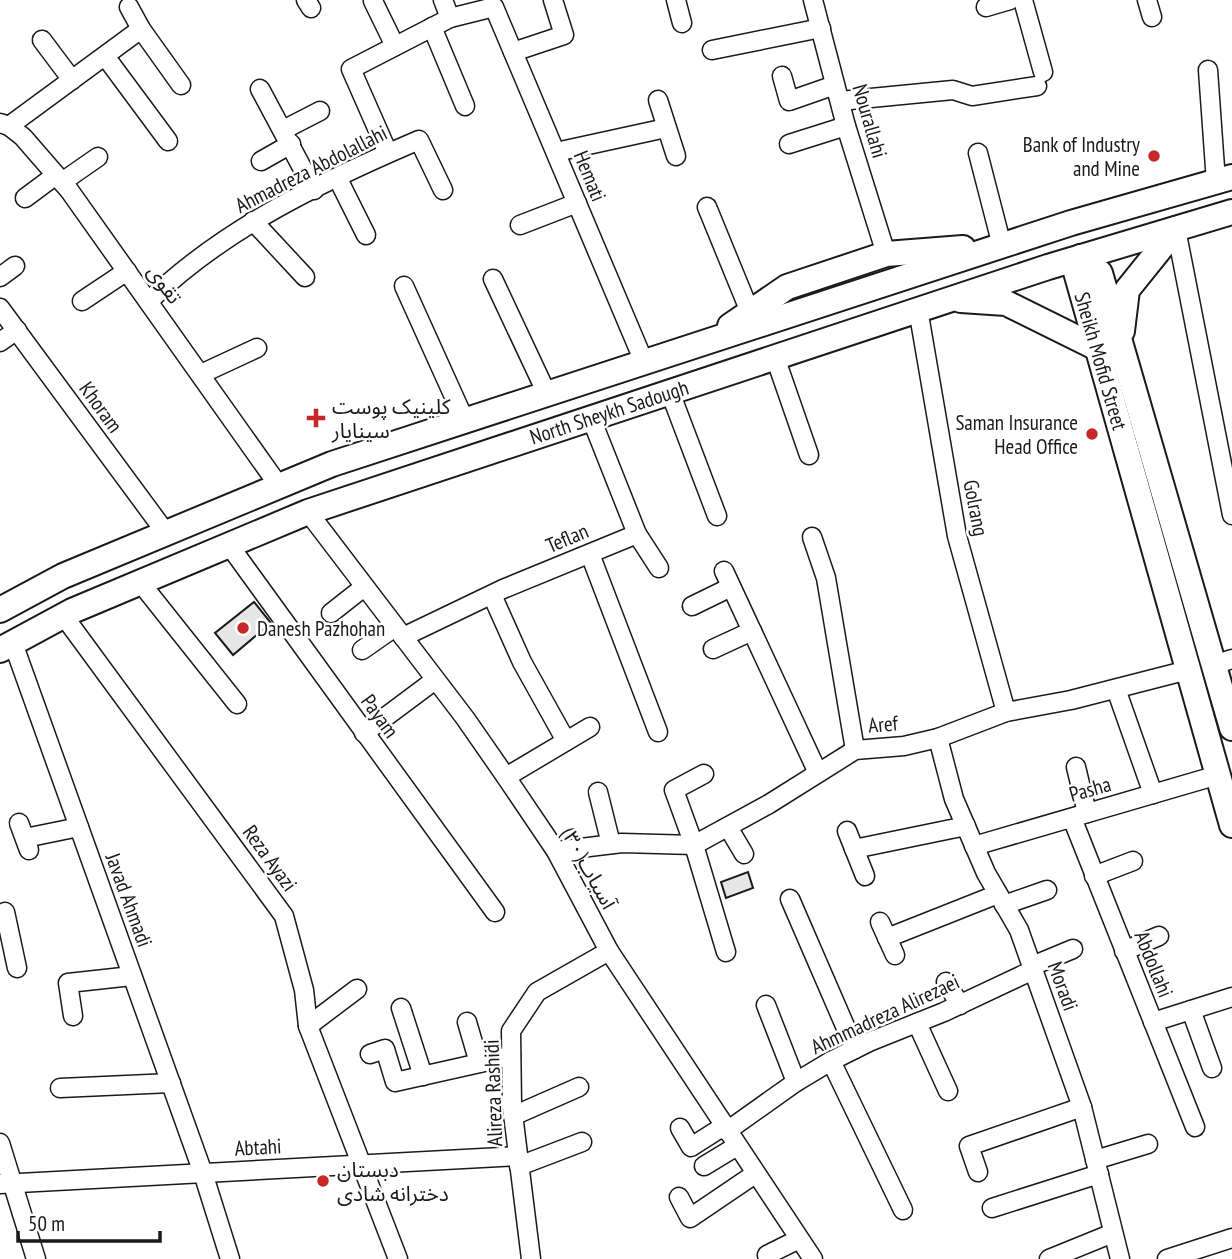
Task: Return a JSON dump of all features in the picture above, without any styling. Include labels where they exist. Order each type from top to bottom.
[{"type":"main road","name":"North Sheykh Sadough","points":[[0,610],[62,576],[332,464],[1071,223],[1224,179]]},
{"type":"main road","name":"North Sheykh Sadough","points":[[6,647],[64,615],[308,512],[918,309],[1232,212]]},
{"type":"main road","points":[[1071,223],[1081,257]]},
{"type":"main road","points":[[1121,339],[1127,290],[1176,229]]},
{"type":"main road","points":[[708,341],[787,286],[886,254],[1002,246]]},
{"type":"main road","name":"Sheikh Mofid Street","points":[[1232,727],[1223,662],[1100,273],[1081,257],[1076,272],[1232,825]]},
{"type":"main road","points":[[950,299],[1006,303],[1097,348]]},
{"type":"main road","points":[[586,381],[596,387],[602,397],[595,416]]},
{"type":"street","points":[[388,153],[351,69],[450,18],[443,0]]},
{"type":"street","points":[[513,52],[564,35],[553,0]]},
{"type":"street","points":[[676,0],[682,23]]},
{"type":"street","name":"Nourallahi","points":[[813,0],[846,126],[886,254]]},
{"type":"street","points":[[986,7],[1010,0]]},
{"type":"street","points":[[782,76],[789,101],[838,93],[953,90],[972,96],[1040,79],[1023,0]]},
{"type":"street","points":[[373,1],[395,46]]},
{"type":"street","points":[[129,7],[141,29],[181,85]]},
{"type":"street","name":"Hemati","points":[[450,18],[494,7],[644,362]]},
{"type":"street","points":[[432,27],[465,106]]},
{"type":"street","points":[[712,50],[821,28]]},
{"type":"street","points":[[5,124],[72,80],[141,29]]},
{"type":"street","points":[[43,40],[72,80]]},
{"type":"street","points":[[105,56],[168,141]]},
{"type":"street","points":[[1208,69],[1224,179]]},
{"type":"street","points":[[260,89],[314,190]]},
{"type":"street","points":[[658,100],[676,156]]},
{"type":"street","points":[[261,161],[320,111]]},
{"type":"street","name":"تقوی","points":[[5,124],[23,137],[59,179],[279,486]]},
{"type":"street","points":[[789,144],[846,126]]},
{"type":"street","points":[[556,152],[666,128]]},
{"type":"street","name":"Ahmadreza Abdolallahi","points":[[149,301],[178,272],[253,220],[419,140],[443,190]]},
{"type":"street","points":[[978,153],[1002,246]]},
{"type":"street","points":[[25,198],[98,157]]},
{"type":"street","points":[[338,178],[366,235]]},
{"type":"street","points":[[520,225],[577,203]]},
{"type":"street","points":[[707,207],[750,312]]},
{"type":"street","points":[[253,220],[305,277]]},
{"type":"street","points":[[1176,229],[1232,515]]},
{"type":"street","points":[[82,302],[127,271]]},
{"type":"street","points":[[493,279],[547,394]]},
{"type":"street","points":[[404,286],[465,421]]},
{"type":"street","name":"Khoram","points":[[0,308],[166,533]]},
{"type":"street","name":"Golrang","points":[[918,309],[957,536],[1006,712]]},
{"type":"street","points":[[0,342],[17,330]]},
{"type":"street","points":[[201,374],[257,348]]},
{"type":"street","points":[[775,357],[808,455]]},
{"type":"street","points":[[670,392],[717,516]]},
{"type":"street","points":[[595,416],[637,534],[659,568]]},
{"type":"street","name":"آسیاب(۳۰)","points":[[308,512],[506,777],[556,851],[609,951],[813,1259]]},
{"type":"street","name":"Teflan","points":[[362,650],[399,632],[637,534]]},
{"type":"street","points":[[812,537],[826,578],[855,750]]},
{"type":"street","name":"Payam","points":[[229,545],[495,912]]},
{"type":"street","points":[[590,554],[658,732]]},
{"type":"street","points":[[692,606],[727,579],[818,774]]},
{"type":"street","points":[[140,582],[237,704]]},
{"type":"street","points":[[331,613],[364,587]]},
{"type":"street","points":[[492,594],[523,662],[566,741]]},
{"type":"street","name":"Reza Ayazi","points":[[64,615],[284,916],[304,990],[308,1026],[398,1259]]},
{"type":"street","points":[[713,649],[752,631]]},
{"type":"street","name":"Javad Ahmadi","points":[[6,647],[79,827],[203,1173],[230,1259]]},
{"type":"street","name":"Aref","points":[[556,851],[611,844],[695,845],[855,750],[904,746],[938,738],[1006,712],[1071,700],[1188,670]]},
{"type":"street","points":[[364,733],[435,680]]},
{"type":"street","points":[[1116,689],[1153,794]]},
{"type":"street","points":[[506,777],[590,727]]},
{"type":"street","name":"Moradi","points":[[938,738],[954,799],[974,846],[1019,930],[1082,1107],[1121,1259]]},
{"type":"street","name":"Abdollahi","points":[[1076,767],[1079,816],[1094,876],[1195,1127]]},
{"type":"street","points":[[704,774],[674,790],[695,845],[726,952]]},
{"type":"street","name":"Pasha","points":[[974,846],[1218,775]]},
{"type":"street","points":[[598,792],[611,844]]},
{"type":"street","points":[[854,849],[966,826]]},
{"type":"street","points":[[24,837],[79,827]]},
{"type":"street","points":[[728,827],[744,854]]},
{"type":"street","points":[[847,831],[865,876]]},
{"type":"street","points":[[1094,876],[1133,861]]},
{"type":"street","points":[[895,955],[884,930],[1001,899],[1047,890]]},
{"type":"street","points":[[790,898],[855,1049]]},
{"type":"street","points":[[4,925],[17,968]]},
{"type":"street","points":[[1124,951],[1159,936]]},
{"type":"street","name":"Ahmmadreza Alirezaei","points":[[680,1128],[691,1147],[831,1061],[960,1005],[1073,950]]},
{"type":"street","name":"Alireza Rashidi","points":[[531,1259],[513,1116],[511,1031],[537,992],[609,951]]},
{"type":"street","points":[[74,1016],[68,983],[132,976]]},
{"type":"street","points":[[946,982],[960,1005]]},
{"type":"street","points":[[308,1026],[357,989]]},
{"type":"street","points":[[1153,1022],[1232,997]]},
{"type":"street","points":[[765,1005],[796,1082]]},
{"type":"street","points":[[401,1008],[423,1076]]},
{"type":"street","points":[[1191,1010],[1212,1068]]},
{"type":"street","points":[[467,1022],[479,1063]]},
{"type":"street","points":[[917,1023],[948,1091]]},
{"type":"street","points":[[370,1054],[384,1049],[395,1082],[511,1056]]},
{"type":"street","points":[[831,1061],[903,1210]]},
{"type":"street","points":[[60,1088],[171,1083]]},
{"type":"street","points":[[513,1116],[579,1087]]},
{"type":"street","points":[[978,1172],[969,1146],[1082,1107]]},
{"type":"street","name":"Abtahi","points":[[6,1184],[363,1164],[518,1161],[582,1142]]},
{"type":"street","points":[[0,1143],[6,1184],[36,1259]]},
{"type":"street","points":[[992,1208],[1148,1144]]},
{"type":"street","points":[[704,1166],[737,1146]]},
{"type":"street","points":[[679,1197],[690,1218],[755,1174]]},
{"type":"street","points":[[1049,1259],[1113,1233]]},
{"type":"street","points":[[1167,1259],[1232,1238]]},
{"type":"street","points":[[767,1255],[799,1239]]},
{"type":"building","name":"Danesh Pazhohan","points":[[254,602],[271,623],[233,655],[215,633]]},
{"type":"building","points":[[748,872],[753,888],[726,898],[721,882]]},
{"type":"place","name":"Bank of Industry and Mine","points":[[1154,156]]},
{"type":"place","name":"کلینیک پوست سینایار","points":[[316,418]]},
{"type":"place","name":"Saman Insurance Head Office","points":[[1092,434]]},
{"type":"place","name":"Danesh Pazhohan","points":[[243,628]]},
{"type":"place","name":"دبستان دخترانه شادی","points":[[323,1181]]}]
